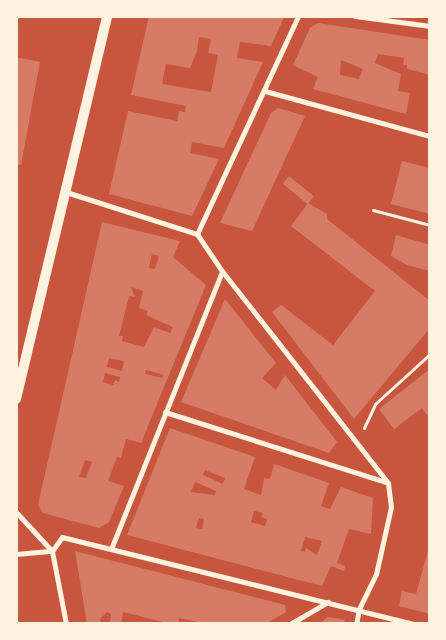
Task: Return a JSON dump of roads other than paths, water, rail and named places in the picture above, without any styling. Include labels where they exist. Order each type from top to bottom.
[{"type":"main road","points":[[16,399],[107,16]]},
{"type":"street","points":[[197,234],[265,91],[298,16]]},
{"type":"street","points":[[355,16],[430,26]]},
{"type":"street","points":[[265,91],[430,136]]},
{"type":"street","points":[[66,192],[197,234],[222,271],[388,483],[391,507],[376,574],[359,609],[356,624]]},
{"type":"street","points":[[111,549],[222,271]]},
{"type":"street","points":[[165,412],[388,483]]},
{"type":"street","points":[[16,512],[52,551],[66,624]]},
{"type":"street","points":[[16,554],[52,551],[62,537],[414,624]]},
{"type":"street","points":[[290,624],[328,602]]}]
